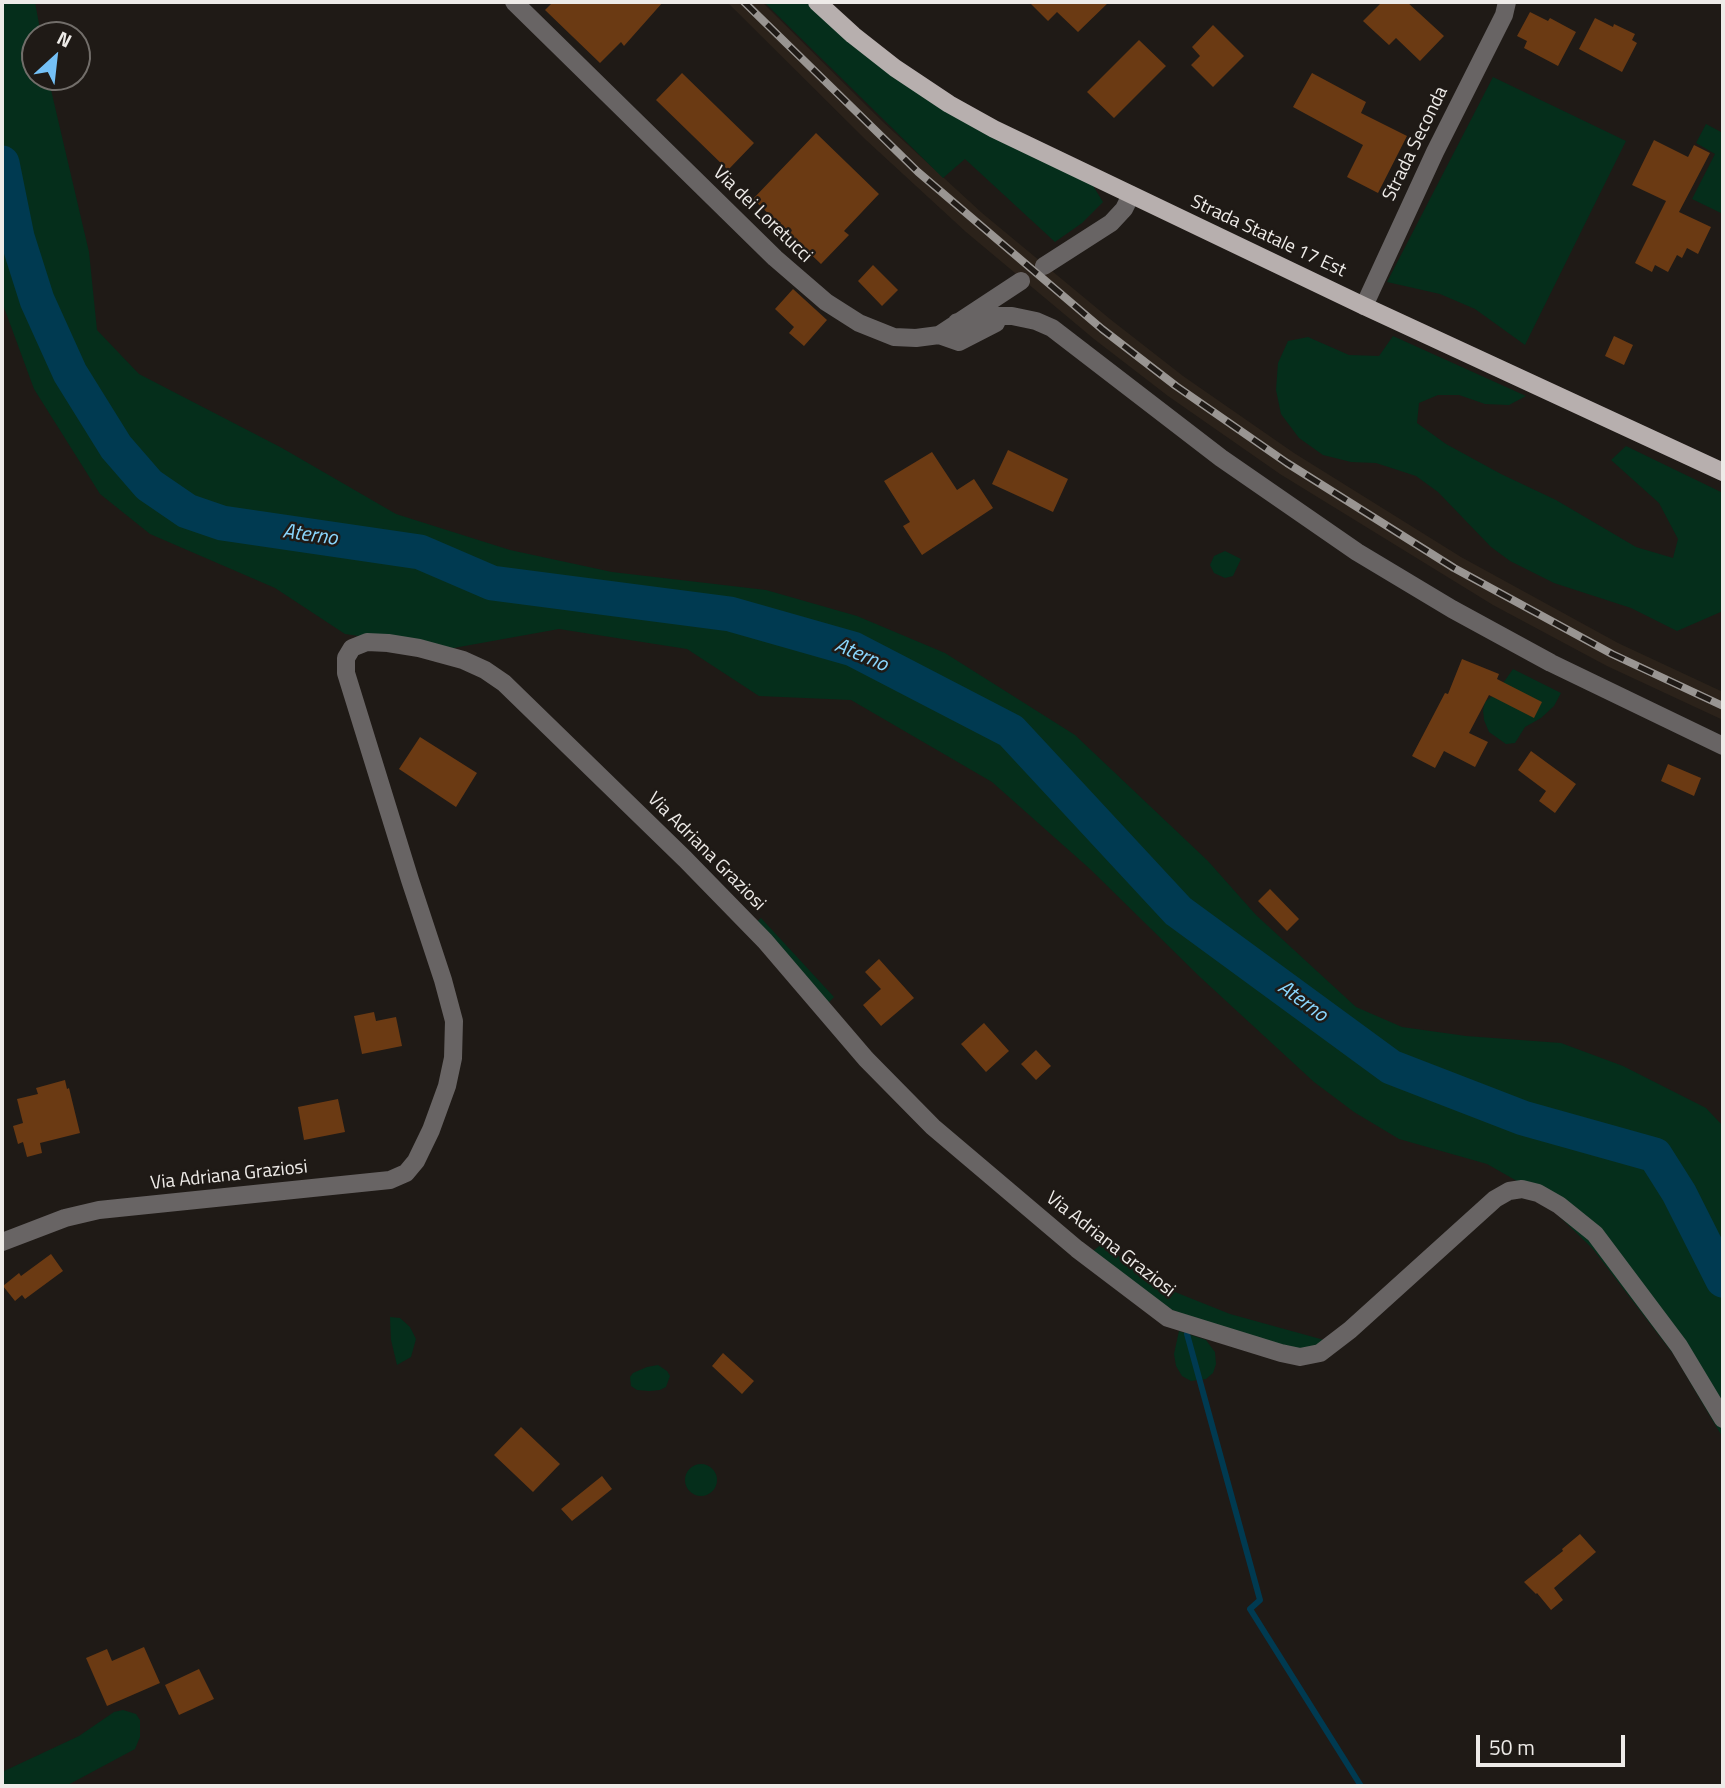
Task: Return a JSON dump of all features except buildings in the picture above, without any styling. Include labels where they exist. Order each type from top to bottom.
[{"type":"main road","name":"Strada Statale 17 Est","points":[[817,2],[880,56],[949,104],[994,129],[1364,306],[1723,472]]},
{"type":"street","name":"Via dei Loretucci","points":[[514,2],[756,240],[826,302],[875,331],[904,338],[939,335],[959,342],[999,321],[1020,317]]},
{"type":"street","name":"Strada Seconda","points":[[1364,306],[1434,152],[1504,15],[1507,2]]},
{"type":"street","points":[[1044,266],[1111,223],[1124,209],[1131,195]]},
{"type":"street","points":[[939,335],[1021,281]]},
{"type":"street","points":[[957,322],[992,316],[1020,317],[1045,324],[1060,332],[1221,458],[1316,526],[1391,573],[1573,674],[1723,746]]},
{"type":"street","name":"Via Adriana Graziosi","points":[[2,1242],[54,1221],[99,1210],[390,1180],[406,1173],[416,1161],[428,1139],[447,1086],[453,1058],[454,1021],[346,673],[346,658],[355,646],[367,642],[388,643],[456,658],[485,670],[504,682],[765,941],[866,1059],[933,1128],[1077,1249],[1168,1318],[1281,1353],[1309,1357],[1320,1353],[1350,1330],[1495,1199],[1508,1191],[1522,1189],[1559,1205],[1595,1234],[1679,1346],[1723,1419]]},
{"type":"shaded area","points":[[727,2],[762,2],[883,122],[982,213],[1183,376],[1294,453],[1461,557],[1618,643],[1723,692],[1723,720],[1607,666],[1493,605],[1280,474],[1168,396],[1094,339],[966,232],[866,140]]},
{"type":"green space","points":[[2,2],[35,2],[38,21],[21,21],[21,91],[51,91],[89,252],[97,330],[139,374],[282,448],[396,514],[510,550],[612,572],[766,590],[857,616],[945,653],[1075,735],[1208,861],[1256,915],[1356,1007],[1402,1027],[1466,1036],[1561,1043],[1623,1066],[1706,1108],[1723,1126],[1723,1438],[1674,1355],[1593,1249],[1531,1189],[1487,1164],[1399,1139],[1354,1112],[1314,1082],[1200,977],[1090,869],[992,782],[851,700],[759,696],[687,649],[559,629],[448,649],[345,634],[275,588],[150,534],[100,494],[34,389],[2,302]]},
{"type":"green space","points":[[764,2],[807,2],[826,20],[1092,184],[1103,202],[1082,223],[1055,242],[965,159],[943,178]]},
{"type":"green space","points":[[1493,77],[1626,141],[1525,345],[1475,309],[1440,294],[1387,282]]},
{"type":"green space","points":[[1706,124],[1723,133],[1723,214],[1692,199],[1715,154],[1696,143]]},
{"type":"green space","points":[[1393,336],[1526,396],[1509,405],[1485,404],[1459,395],[1438,395],[1419,403],[1417,423],[1446,444],[1556,500],[1636,547],[1673,558],[1678,539],[1659,503],[1611,460],[1626,446],[1723,493],[1723,611],[1677,631],[1631,608],[1554,583],[1510,561],[1491,547],[1438,492],[1416,476],[1376,463],[1351,462],[1323,455],[1299,438],[1281,414],[1276,390],[1278,363],[1288,341],[1308,337],[1349,355],[1379,356]]},
{"type":"green space","points":[[1225,551],[1241,559],[1233,576],[1225,578],[1214,573],[1210,565],[1214,556]]},
{"type":"green space","points":[[1513,669],[1561,693],[1554,706],[1525,727],[1515,743],[1506,744],[1489,732],[1483,710],[1485,702],[1496,693]]},
{"type":"green space","points":[[761,918],[834,997],[827,1004],[753,925]]},
{"type":"green space","points":[[1102,1244],[1160,1286],[1230,1314],[1335,1343],[1317,1355],[1230,1331],[1161,1306],[1093,1251]]},
{"type":"green space","points":[[390,1317],[400,1318],[410,1327],[416,1339],[411,1357],[397,1365],[391,1340]]},
{"type":"green space","points":[[1179,1331],[1206,1340],[1215,1352],[1216,1364],[1213,1373],[1206,1379],[1191,1381],[1182,1376],[1176,1366],[1174,1354]]},
{"type":"green space","points":[[658,1365],[670,1376],[666,1387],[649,1391],[637,1390],[631,1386],[630,1377],[633,1373]]},
{"type":"green space","points":[[701,1464],[712,1469],[717,1480],[712,1491],[701,1496],[690,1491],[685,1480],[690,1469]]},
{"type":"green space","points":[[123,1710],[136,1714],[140,1720],[140,1737],[135,1749],[66,1786],[2,1786],[2,1772],[79,1736],[114,1712]]},
{"type":"waterway","name":"Aterno","points":[[2,163],[17,237],[37,300],[70,373],[116,447],[149,485],[187,511],[222,523],[420,552],[492,583],[730,614],[853,649],[1011,731],[1178,911],[1391,1067],[1523,1118],[1655,1155],[1679,1193],[1723,1280]]},
{"type":"waterway","points":[[1187,1334],[1260,1600],[1250,1609],[1361,1786]]},
{"type":"railway","points":[[744,2],[918,172],[1102,329],[1176,386],[1287,463],[1454,568],[1612,654],[1723,706]]}]
